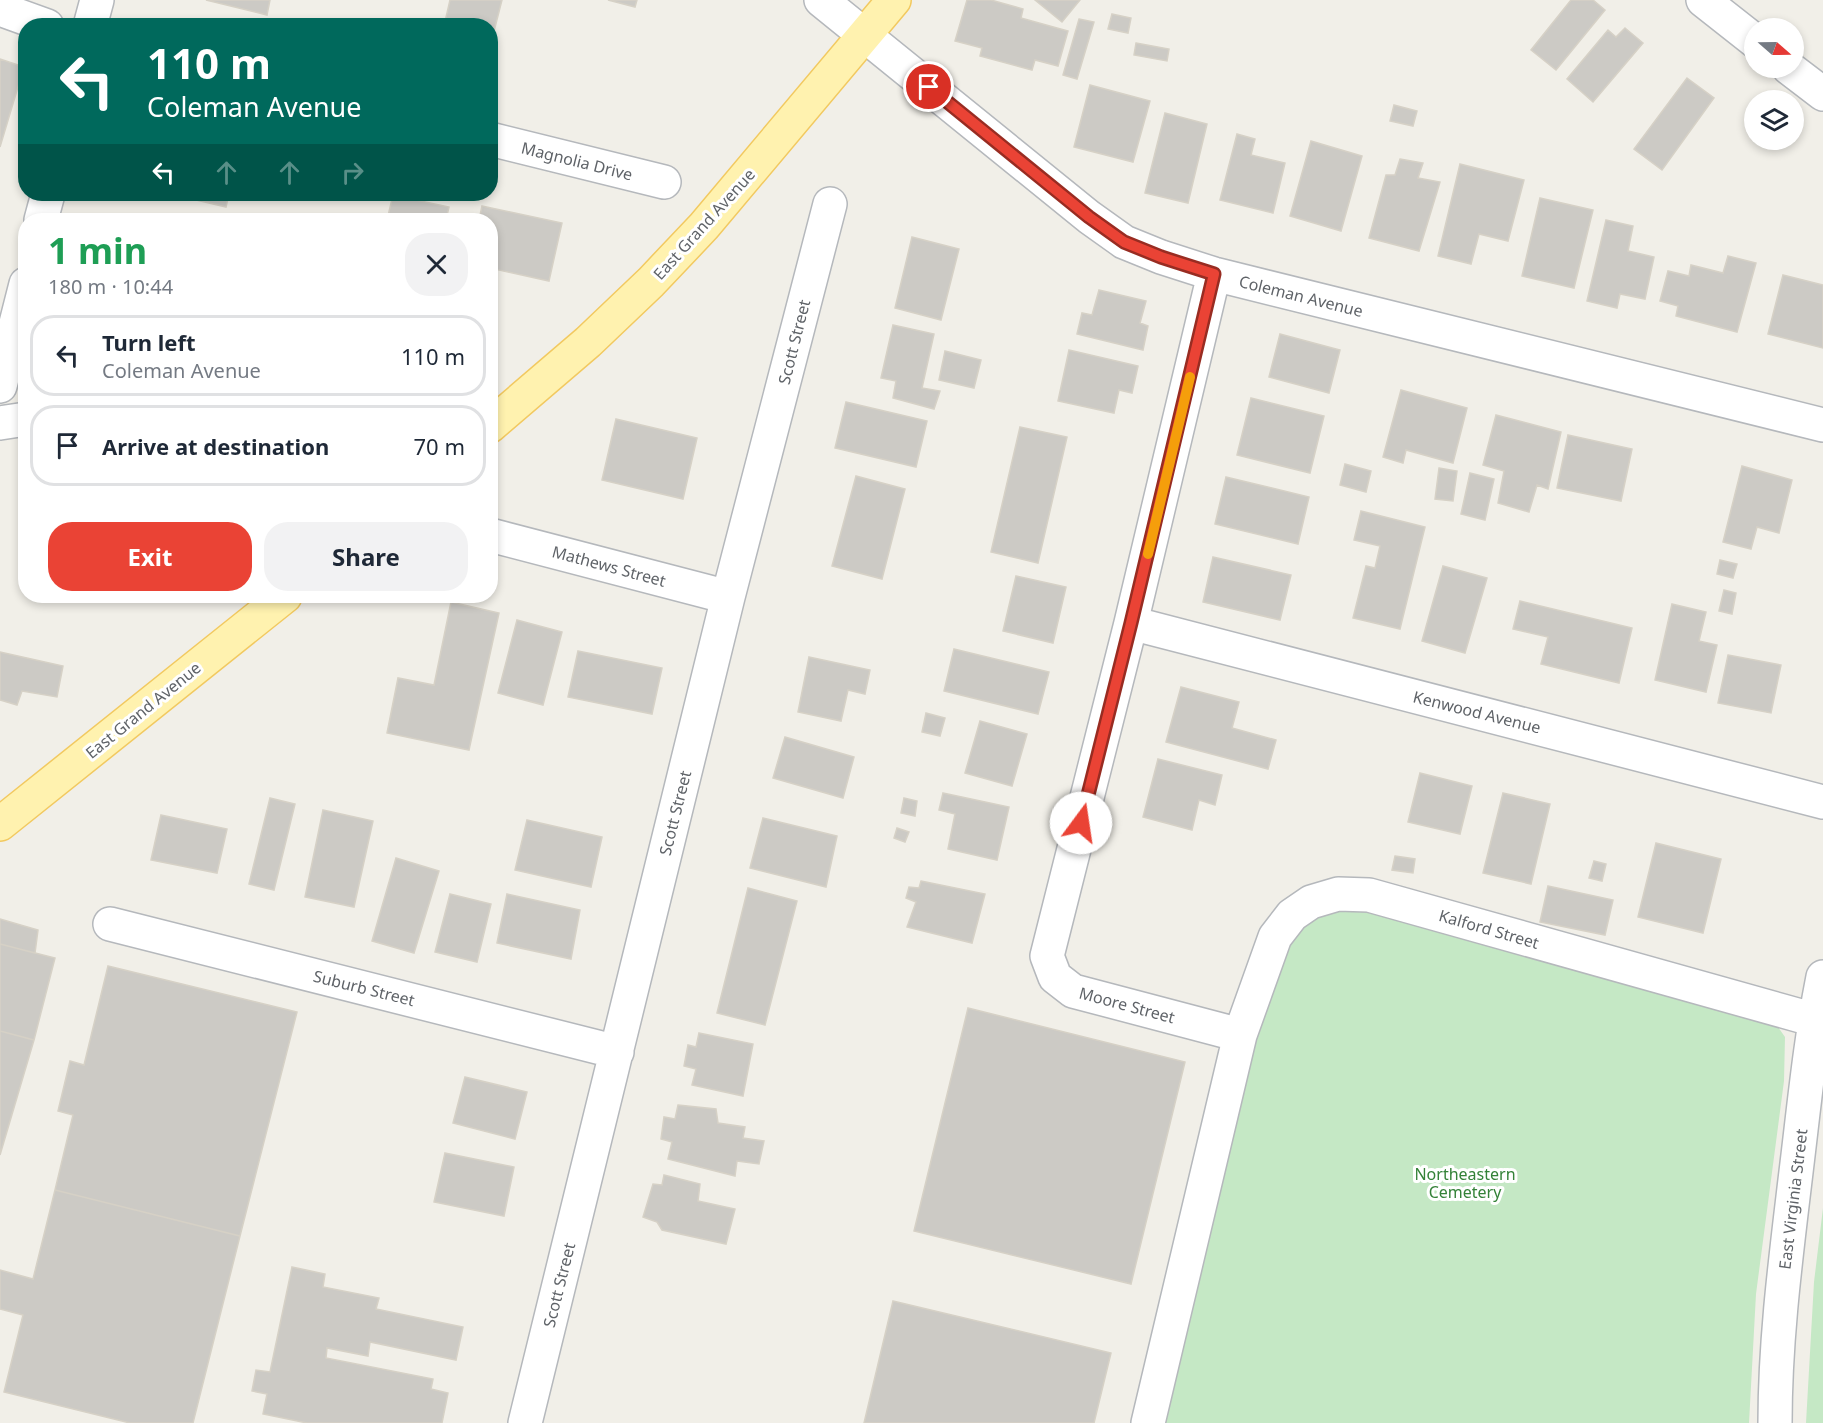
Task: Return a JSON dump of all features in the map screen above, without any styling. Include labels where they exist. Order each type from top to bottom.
[{"type":"main road","name":"East Grand Avenue","points":[[498,419],[588,342],[651,282],[704,226],[894,0]]},
{"type":"main road","name":"East Grand Avenue","points":[[0,824],[276,603]]},
{"type":"street","points":[[92,18],[97,0]]},
{"type":"street","name":"Coleman Avenue","points":[[821,0],[1089,217],[1124,242],[1214,274],[1823,425]]},
{"type":"street","points":[[1703,0],[1744,32]]},
{"type":"street","points":[[0,9],[25,18]]},
{"type":"street","points":[[1802,78],[1823,94]]},
{"type":"street","name":"Magnolia Drive","points":[[498,141],[664,182]]},
{"type":"street","name":"Scott Street","points":[[525,1423],[728,597],[830,204]]},
{"type":"street","name":"Moore Street","points":[[1214,274],[1131,623],[1047,956],[1055,977],[1073,991],[1240,1035]]},
{"type":"street","points":[[0,386],[18,315]]},
{"type":"street","points":[[0,423],[18,420]]},
{"type":"street","name":"Mathews Street","points":[[498,537],[728,597]]},
{"type":"street","name":"Kenwood Avenue","points":[[1131,623],[1823,802]]},
{"type":"street","name":"Kalford Street","points":[[1240,1035],[1275,937],[1292,915],[1311,902],[1338,894],[1369,895],[1815,1020]]},
{"type":"street","name":"Suburb Street","points":[[110,924],[617,1052]]},
{"type":"street","name":"East Virginia Street","points":[[1774,1423],[1776,1354],[1815,1020],[1823,977]]},
{"type":"street","points":[[1148,1423],[1240,1035]]},
{"type":"green space","name":"Northeastern Cemetery","points":[[1354,902],[1764,1018],[1778,1027],[1785,1037],[1784,1081],[1756,1294],[1749,1423],[1156,1423],[1272,975],[1303,922]]},
{"type":"green space","points":[[1823,1208],[1823,1423],[1806,1423],[1814,1282]]},
{"type":"building","points":[[206,0],[270,0],[267,15]]},
{"type":"building","points":[[450,0],[502,0],[497,18],[446,18]]},
{"type":"building","points":[[608,0],[637,0],[635,7]]},
{"type":"building","points":[[967,0],[991,0],[1023,9],[1021,18],[1068,31],[1058,66],[1035,60],[1032,70],[980,56],[982,48],[955,41]]},
{"type":"building","points":[[1035,0],[1080,0],[1062,22]]},
{"type":"building","points":[[1571,0],[1593,0],[1605,10],[1556,70],[1531,50]]},
{"type":"building","points":[[1112,14],[1131,18],[1128,33],[1108,29]]},
{"type":"building","points":[[1079,19],[1094,22],[1077,79],[1063,75]]},
{"type":"building","points":[[1625,28],[1643,43],[1593,102],[1567,79],[1608,30],[1616,37]]},
{"type":"building","points":[[1136,43],[1169,49],[1167,61],[1134,55]]},
{"type":"building","points":[[0,59],[18,65],[18,87],[0,147]]},
{"type":"building","points":[[1687,78],[1714,98],[1662,170],[1634,149]]},
{"type":"building","points":[[1090,85],[1150,101],[1133,162],[1074,147]]},
{"type":"building","points":[[1394,105],[1417,111],[1413,126],[1390,121]]},
{"type":"building","points":[[1165,113],[1207,124],[1188,203],[1145,193]]},
{"type":"building","points":[[1237,134],[1255,139],[1251,155],[1285,163],[1273,213],[1220,200]]},
{"type":"building","points":[[1311,141],[1362,156],[1341,231],[1290,216]]},
{"type":"building","points":[[1400,159],[1423,163],[1418,178],[1440,182],[1419,251],[1369,238],[1386,175],[1395,175]]},
{"type":"building","points":[[1460,164],[1524,180],[1508,241],[1479,234],[1471,264],[1438,256]]},
{"type":"building","points":[[1540,198],[1593,210],[1574,288],[1522,276]]},
{"type":"building","points":[[201,201],[227,201],[226,207]]},
{"type":"building","points":[[392,201],[421,201],[449,207],[448,213],[389,213]]},
{"type":"building","points":[[482,206],[562,223],[549,281],[498,270],[498,213],[480,213]]},
{"type":"building","points":[[1606,220],[1633,226],[1628,251],[1654,257],[1645,299],[1620,294],[1617,308],[1587,301]]},
{"type":"building","points":[[912,237],[959,249],[941,320],[895,308]]},
{"type":"building","points":[[1728,256],[1756,263],[1737,332],[1676,316],[1678,306],[1660,301],[1668,271],[1689,276],[1691,265],[1723,273]]},
{"type":"building","points":[[1783,275],[1823,285],[1823,348],[1768,334]]},
{"type":"building","points":[[1099,290],[1146,301],[1140,323],[1148,326],[1143,350],[1077,334],[1082,313],[1092,315]]},
{"type":"building","points":[[893,325],[934,334],[922,388],[940,391],[934,409],[893,398],[896,381],[881,378]]},
{"type":"building","points":[[1280,334],[1340,350],[1329,393],[1269,377]]},
{"type":"building","points":[[1069,350],[1138,366],[1132,393],[1119,390],[1114,413],[1058,401]]},
{"type":"building","points":[[945,351],[981,360],[974,388],[939,380]]},
{"type":"building","points":[[1401,390],[1467,408],[1453,463],[1406,450],[1403,463],[1383,457]]},
{"type":"building","points":[[1251,398],[1324,416],[1310,473],[1237,455]]},
{"type":"building","points":[[846,402],[927,421],[916,467],[835,448]]},
{"type":"building","points":[[1496,415],[1561,432],[1548,489],[1537,485],[1529,512],[1498,503],[1504,471],[1483,465]]},
{"type":"building","points":[[616,419],[697,438],[683,499],[602,480]]},
{"type":"building","points":[[1020,427],[1067,437],[1038,563],[991,552]]},
{"type":"building","points":[[1568,435],[1632,449],[1621,501],[1557,488]]},
{"type":"building","points":[[1345,464],[1371,471],[1366,492],[1340,485]]},
{"type":"building","points":[[1742,466],[1792,480],[1779,533],[1757,527],[1751,549],[1723,542]]},
{"type":"building","points":[[1439,468],[1457,471],[1453,501],[1435,499]]},
{"type":"building","points":[[1470,473],[1494,479],[1485,520],[1461,514]]},
{"type":"building","points":[[856,476],[905,489],[882,579],[832,566]]},
{"type":"building","points":[[1226,477],[1309,497],[1298,544],[1215,524]]},
{"type":"building","points":[[1361,511],[1425,527],[1400,629],[1353,618],[1366,566],[1375,568],[1380,546],[1354,540]]},
{"type":"building","points":[[1213,557],[1291,575],[1280,620],[1203,602]]},
{"type":"building","points":[[1720,560],[1737,564],[1733,578],[1717,574]]},
{"type":"building","points":[[1443,566],[1487,578],[1465,653],[1422,641]]},
{"type":"building","points":[[1016,576],[1066,587],[1053,643],[1003,631]]},
{"type":"building","points":[[1724,590],[1736,593],[1732,614],[1719,611]]},
{"type":"building","points":[[1520,601],[1632,628],[1619,683],[1541,664],[1548,637],[1513,629]]},
{"type":"building","points":[[451,603],[499,613],[469,750],[387,733],[398,678],[434,685]]},
{"type":"building","points":[[1672,604],[1706,612],[1699,641],[1717,645],[1706,692],[1655,680]]},
{"type":"building","points":[[517,620],[562,632],[543,705],[498,693]]},
{"type":"building","points":[[954,649],[1049,672],[1038,714],[944,691]]},
{"type":"building","points":[[578,651],[662,668],[652,714],[568,697]]},
{"type":"building","points":[[0,652],[63,666],[57,697],[22,691],[17,705],[0,700]]},
{"type":"building","points":[[1728,655],[1781,665],[1771,713],[1718,703]]},
{"type":"building","points":[[809,657],[870,670],[865,694],[848,690],[841,721],[798,712]]},
{"type":"building","points":[[1181,687],[1239,702],[1232,728],[1276,740],[1268,769],[1166,742]]},
{"type":"building","points":[[926,713],[945,718],[940,736],[922,732]]},
{"type":"building","points":[[980,721],[1027,734],[1012,786],[965,773]]},
{"type":"building","points":[[785,737],[854,757],[843,798],[773,778]]},
{"type":"building","points":[[1158,759],[1222,775],[1215,805],[1199,800],[1192,830],[1143,817]]},
{"type":"building","points":[[1420,773],[1472,786],[1460,834],[1408,822]]},
{"type":"building","points":[[943,793],[1009,807],[997,860],[948,849],[955,814],[939,810]]},
{"type":"building","points":[[1503,793],[1550,804],[1531,884],[1483,873]]},
{"type":"building","points":[[270,798],[295,804],[274,890],[249,884]]},
{"type":"building","points":[[904,798],[917,801],[915,816],[901,813]]},
{"type":"building","points":[[323,810],[373,821],[354,907],[305,897]]},
{"type":"building","points":[[161,815],[227,829],[217,873],[151,860]]},
{"type":"building","points":[[763,818],[837,836],[826,887],[750,868]]},
{"type":"building","points":[[527,820],[602,837],[591,887],[515,870]]},
{"type":"building","points":[[897,828],[909,832],[905,842],[894,838]]},
{"type":"building","points":[[1656,843],[1721,859],[1703,933],[1638,917]]},
{"type":"building","points":[[1395,856],[1415,859],[1413,873],[1392,870]]},
{"type":"building","points":[[396,858],[439,871],[414,953],[372,941]]},
{"type":"building","points":[[1594,861],[1606,864],[1602,881],[1589,878]]},
{"type":"building","points":[[921,881],[985,894],[972,943],[907,927],[916,902],[906,898],[909,887],[919,888]]},
{"type":"building","points":[[1548,886],[1613,900],[1605,935],[1540,922]]},
{"type":"building","points":[[748,888],[797,901],[765,1025],[717,1013]]},
{"type":"building","points":[[450,894],[491,904],[477,962],[435,952]]},
{"type":"building","points":[[507,894],[580,910],[571,959],[497,943]]},
{"type":"building","points":[[0,919],[38,930],[35,953],[0,944]]},
{"type":"building","points":[[0,944],[55,958],[34,1040],[0,1031]]},
{"type":"building","points":[[108,966],[297,1012],[240,1236],[55,1190],[73,1115],[58,1111],[70,1061],[84,1065]]},
{"type":"building","points":[[968,1008],[1185,1062],[1131,1284],[914,1231]]},
{"type":"building","points":[[0,1031],[34,1040],[0,1155]]},
{"type":"building","points":[[699,1033],[753,1044],[743,1096],[692,1085],[696,1069],[684,1066],[688,1045],[696,1047]]},
{"type":"building","points":[[465,1077],[527,1092],[515,1139],[453,1123]]},
{"type":"building","points":[[678,1105],[716,1109],[718,1123],[745,1127],[743,1138],[764,1141],[759,1164],[737,1161],[735,1176],[668,1159],[672,1142],[661,1139],[664,1117],[675,1119]]},
{"type":"building","points":[[445,1153],[514,1167],[504,1216],[434,1202]]},
{"type":"building","points":[[664,1175],[700,1184],[698,1201],[735,1209],[726,1244],[662,1230],[657,1222],[643,1217],[653,1184],[662,1185]]},
{"type":"building","points":[[55,1190],[240,1236],[193,1423],[130,1423],[4,1392],[23,1315],[0,1309],[0,1270],[33,1279]]},
{"type":"building","points":[[292,1267],[325,1274],[323,1287],[379,1298],[376,1309],[463,1327],[456,1360],[370,1342],[368,1356],[327,1348],[326,1358],[433,1379],[431,1389],[448,1393],[442,1423],[307,1423],[263,1414],[267,1394],[252,1391],[256,1370],[270,1372]]},
{"type":"building","points":[[893,1301],[1111,1353],[1094,1423],[864,1423]]},
{"type":"slow traffic","points":[[1148,554],[1190,377]]},
{"type":"route","points":[[929,87],[1089,217],[1124,242],[1214,274],[1081,823]]}]
